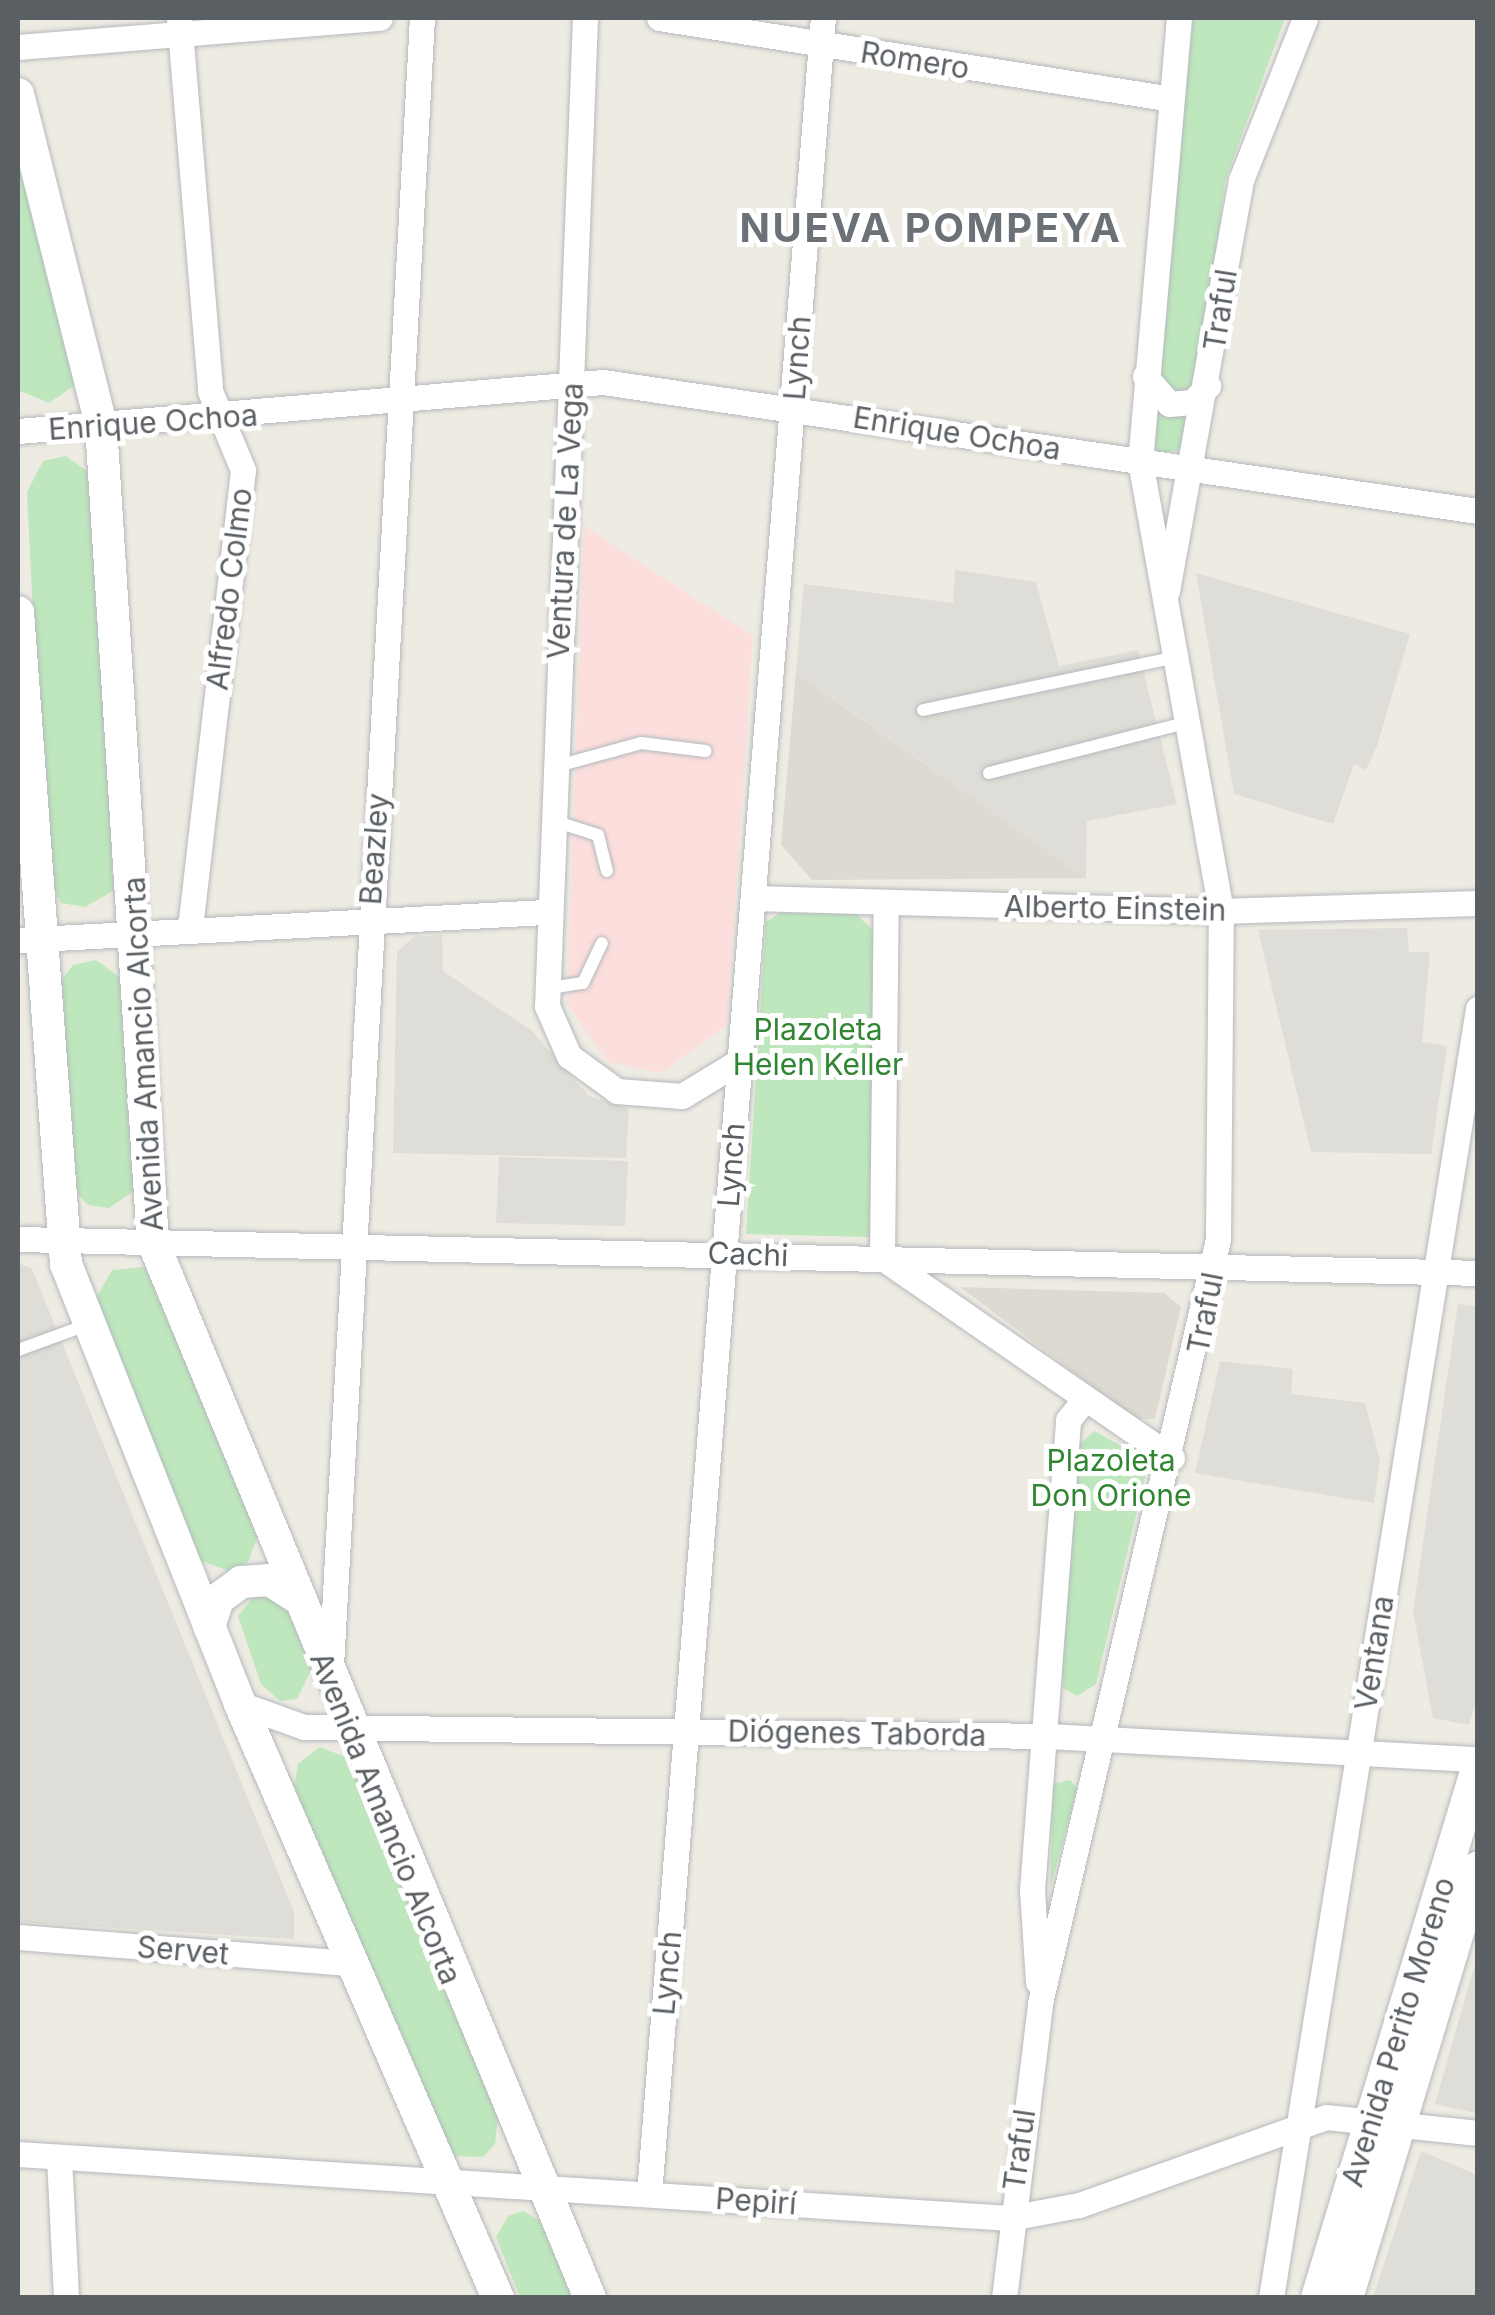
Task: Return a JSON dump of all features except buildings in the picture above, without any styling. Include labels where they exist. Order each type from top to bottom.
[{"type":"main road","name":"Avenida Amancio Alcorta","points":[[18,94],[101,425],[137,933],[153,1242],[538,2188],[590,2298]]},
{"type":"main road","points":[[18,612],[29,939],[60,1240],[89,1324],[240,1704],[442,2184],[498,2298]]},
{"type":"main road","points":[[209,1626],[218,1599],[241,1582],[270,1580],[295,1596]]},
{"type":"main road","name":"Avenida Perito Moreno","points":[[1347,2298],[1478,1762]]},
{"type":"main road","name":"Avenida Perito Moreno","points":[[1317,2298],[1388,2118],[1478,1867]]},
{"type":"street","points":[[18,47],[180,26],[380,18]]},
{"type":"street","name":"Beazley","points":[[330,1680],[422,18]]},
{"type":"street","name":"Ventura de La Vega","points":[[585,18],[544,990],[550,1023],[590,1078],[618,1091],[682,1096],[738,1062]]},
{"type":"street","name":"Romero","points":[[659,18],[1172,98]]},
{"type":"street","name":"Lynch","points":[[649,2194],[824,18]]},
{"type":"street","name":"Traful","points":[[1004,2298],[1010,2218],[1040,2003],[1214,1268],[1221,911],[1163,610],[1140,463],[1180,18]]},
{"type":"street","name":"Traful","points":[[1163,610],[1208,386],[1241,180],[1305,18]]},
{"type":"street","name":"Alfredo Colmo","points":[[180,26],[220,418],[242,470],[190,929]]},
{"type":"street","points":[[1145,376],[1170,404],[1192,402],[1208,386]]},
{"type":"street","name":"Enrique Ochoa","points":[[18,431],[220,418],[572,386],[794,407],[1140,463],[1478,511]]},
{"type":"street","name":"Alberto Einstein","points":[[753,898],[1221,911],[1478,903]]},
{"type":"street","points":[[886,904],[882,1258],[1172,1458]]},
{"type":"street","points":[[29,939],[545,912]]},
{"type":"street","name":"Ventana","points":[[1270,2298],[1478,1009]]},
{"type":"street","name":"Cachi","points":[[18,1239],[725,1252],[1478,1273]]},
{"type":"street","name":"Traful","points":[[1040,2003],[1032,1890],[1047,1736],[1068,1420],[1084,1400]]},
{"type":"street","name":"Diógenes Taborda","points":[[240,1704],[287,1726],[1047,1736],[1359,1748],[1478,1762]]},
{"type":"street","name":"Servet","points":[[18,1937],[350,1963]]},
{"type":"street","name":"Pepirí","points":[[18,2154],[1010,2218],[1079,2205],[1300,2125],[1388,2118],[1478,2133]]},
{"type":"street","points":[[58,2158],[66,2298]]},
{"type":"lane","points":[[924,710],[1172,658]]},
{"type":"lane","points":[[988,773],[1184,723]]},
{"type":"lane","points":[[554,767],[642,744],[706,751]]},
{"type":"lane","points":[[551,820],[598,836],[607,871]]},
{"type":"lane","points":[[544,990],[583,983],[602,943]]},
{"type":"lane","points":[[18,1350],[89,1324]]},
{"type":"shaded area","points":[[584,526],[753,636],[727,1025],[661,1073],[608,1062],[567,1003]]},
{"type":"shaded area","points":[[955,570],[1036,582],[1059,666],[1138,650],[1177,804],[1087,821],[1086,878],[796,672],[804,584],[953,603]]},
{"type":"shaded area","points":[[1196,573],[1410,634],[1377,746],[1366,770],[1354,764],[1333,824],[1234,794]]},
{"type":"shaded area","points":[[796,672],[1086,878],[812,880],[781,845]]},
{"type":"shaded area","points":[[1407,928],[1409,952],[1430,952],[1422,1042],[1447,1046],[1431,1154],[1311,1152],[1258,930]]},
{"type":"shaded area","points":[[442,935],[443,971],[531,1030],[589,1096],[629,1109],[626,1158],[393,1153],[397,952],[414,937]]},
{"type":"shaded area","points":[[499,1157],[628,1161],[625,1226],[496,1223]]},
{"type":"shaded area","points":[[18,1263],[32,1269],[294,1912],[294,1939],[18,1922]]},
{"type":"shaded area","points":[[960,1287],[1164,1293],[1181,1307],[1155,1419],[1136,1419]]},
{"type":"shaded area","points":[[1458,1304],[1478,1307],[1478,1695],[1469,1725],[1433,1718],[1413,1611]]},
{"type":"shaded area","points":[[1220,1361],[1293,1369],[1291,1394],[1365,1403],[1380,1460],[1374,1503],[1195,1473]]},
{"type":"shaded area","points":[[1477,1957],[1478,2106],[1475,2113],[1435,2104]]},
{"type":"shaded area","points":[[1421,2151],[1477,2175],[1477,2297],[1373,2297]]},
{"type":"green space","points":[[1193,18],[1285,18],[1225,181],[1199,383],[1176,398],[1158,380]]},
{"type":"green space","points":[[18,121],[75,385],[49,403],[18,390]]},
{"type":"green space","points":[[1154,408],[1194,411],[1184,450],[1159,452],[1151,440]]},
{"type":"green space","points":[[66,456],[94,476],[120,887],[85,907],[61,903],[46,874],[27,492],[43,461]]},
{"type":"green space","name":"Plazoleta Helen Keller","points":[[780,913],[856,914],[873,930],[873,1237],[746,1234],[766,922]]},
{"type":"green space","points":[[96,960],[123,980],[134,1191],[109,1208],[88,1205],[72,1188],[59,984],[73,965]]},
{"type":"green space","points":[[145,1267],[259,1533],[248,1562],[229,1571],[199,1560],[95,1300],[112,1270]]},
{"type":"green space","name":"Plazoleta Don Orione","points":[[1094,1431],[1144,1458],[1146,1473],[1096,1684],[1077,1696],[1063,1688],[1063,1640],[1079,1445]]},
{"type":"green space","points":[[257,1592],[285,1603],[311,1670],[297,1699],[280,1701],[261,1684],[238,1616]]},
{"type":"green space","points":[[320,1747],[348,1758],[498,2117],[495,2144],[483,2157],[449,2156],[294,1787],[298,1764]]},
{"type":"green space","points":[[1070,1780],[1077,1788],[1050,1889],[1053,1784]]},
{"type":"green space","points":[[523,2211],[544,2223],[576,2297],[520,2297],[496,2237],[508,2216]]},
{"type":"district","name":"NUEVA POMPEYA","points":[[931,228]]}]
